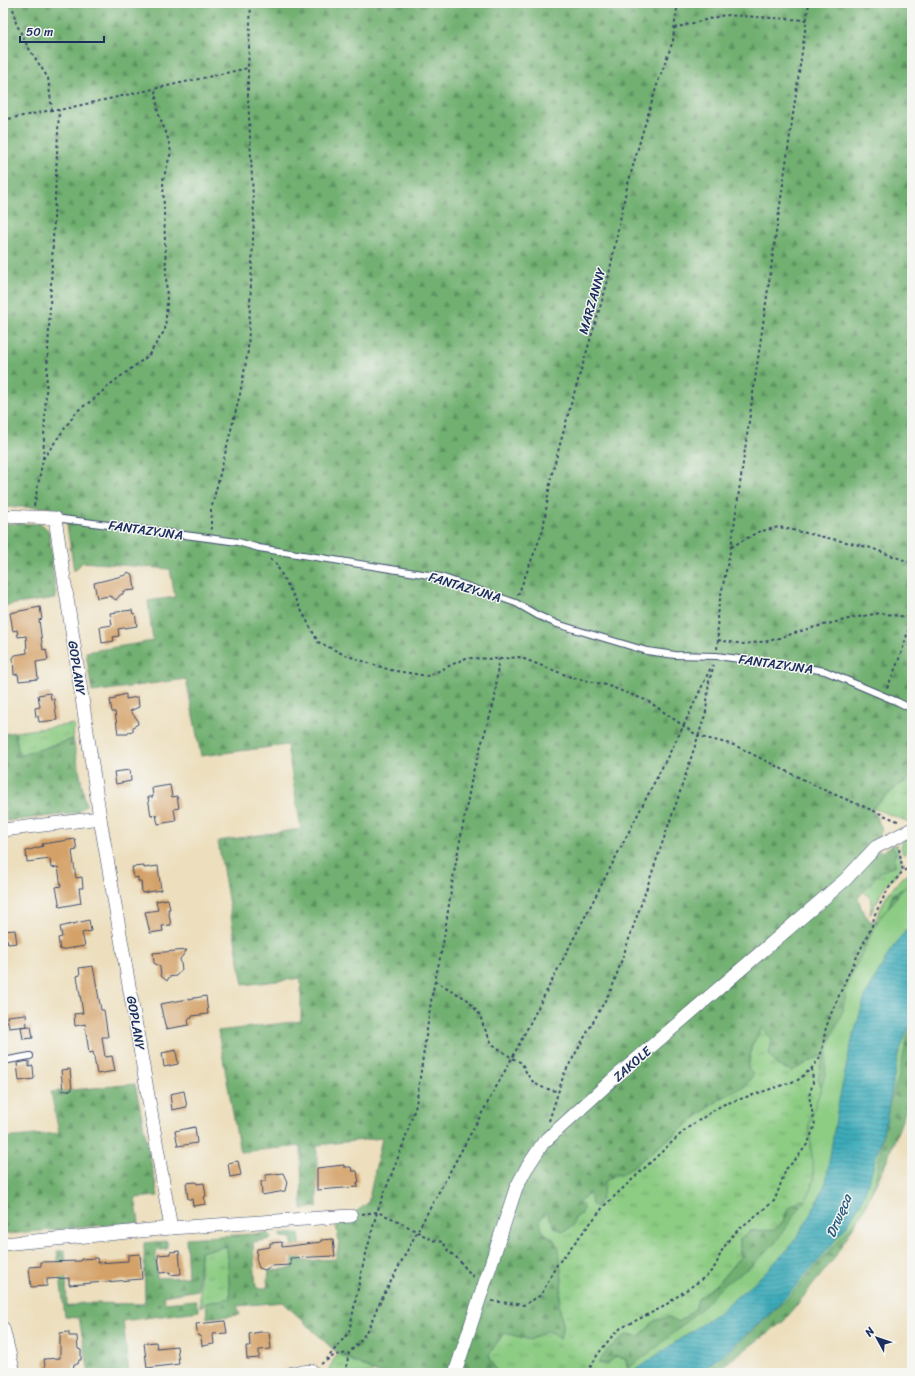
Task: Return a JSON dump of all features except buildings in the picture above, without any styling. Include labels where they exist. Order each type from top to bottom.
[{"type":"street","name":"FANTAZYJNA","points":[[3,516],[55,518]]},
{"type":"street","name":"GOPLANY","points":[[55,518],[100,818],[171,1228]]},
{"type":"street","points":[[3,830],[100,818]]},
{"type":"street","name":"ZAKOLE","points":[[455,1373],[487,1281],[516,1188],[526,1168],[543,1143],[623,1071],[845,880],[876,847],[897,836],[908,827]]},
{"type":"street","points":[[3,1244],[171,1228],[351,1216]]},
{"type":"street","points":[[3,1328],[14,1373]]},
{"type":"street","points":[[292,1373],[312,1371]]},
{"type":"lane","name":"FANTAZYJNA","points":[[55,518],[238,542],[259,548],[441,577],[516,603],[557,624],[647,651],[675,655],[716,656],[825,671],[912,709]]},
{"type":"lane","points":[[3,1060],[30,1056]]},
{"type":"path","points":[[12,3],[16,23],[28,47],[48,78],[52,110]]},
{"type":"path","points":[[211,539],[211,510],[240,394],[248,351],[254,218],[248,96],[251,3]]},
{"type":"path","name":"MARZANNY","points":[[516,603],[543,530],[551,477],[607,284],[626,191],[653,97],[673,41],[678,3]]},
{"type":"path","points":[[543,1143],[564,1074],[612,988],[680,795],[706,712],[709,681],[716,656],[718,640],[717,614],[731,547],[809,3]]},
{"type":"path","points":[[674,28],[724,15],[806,20]]},
{"type":"path","points":[[3,120],[58,110],[248,68]]},
{"type":"path","points":[[43,459],[77,411],[148,356],[165,330],[167,303],[163,180],[171,152],[167,135],[158,113],[155,88]]},
{"type":"path","points":[[31,517],[43,459],[58,110]]},
{"type":"path","points":[[731,547],[758,532],[779,527],[868,547],[912,563]]},
{"type":"path","points":[[259,548],[276,564],[318,642],[345,655],[390,670],[428,676],[466,658],[499,659],[519,657],[571,677],[606,685],[648,701],[683,727],[698,736],[734,745],[824,790],[908,827]]},
{"type":"path","points":[[883,696],[898,662],[912,619],[912,609]]},
{"type":"path","points":[[718,640],[743,644],[769,641],[810,628],[880,613],[912,619]]},
{"type":"path","points":[[345,1373],[349,1353],[362,1339],[372,1323],[377,1308],[416,1232],[512,1058],[683,727],[716,656]]},
{"type":"path","points":[[326,1360],[349,1332],[362,1269],[377,1212],[404,1142],[416,1105],[453,878],[473,772],[495,699],[499,659]]},
{"type":"path","points":[[897,836],[902,871]]},
{"type":"path","points":[[481,1299],[524,1305],[541,1294],[556,1266],[604,1206],[686,1129],[722,1105],[798,1080],[812,1068],[820,1057],[825,1031],[830,1016],[872,926],[875,914],[888,889],[902,871],[912,867]]},
{"type":"path","points":[[435,981],[468,1000],[480,1015],[492,1044],[522,1063],[528,1078],[544,1089],[558,1091]]},
{"type":"path","points":[[587,1373],[598,1354],[613,1335],[621,1328],[663,1307],[708,1275],[716,1265],[721,1252],[730,1238],[774,1201],[786,1169],[797,1158],[808,1143],[815,1125],[809,1096],[813,1083],[812,1068]]},
{"type":"path","points":[[377,1212],[396,1220],[432,1240],[443,1242],[448,1251],[457,1258],[473,1278],[487,1281]]},
{"type":"path","points":[[312,1371],[335,1355],[349,1353]]},
{"type":"green space","points":[[3,3],[912,3],[912,777],[899,785],[872,808],[882,829],[875,847],[882,852],[891,846],[896,852],[895,866],[880,872],[858,898],[862,910],[870,921],[883,922],[893,894],[912,884],[829,1102],[818,1079],[823,1055],[792,1071],[778,1066],[769,1054],[772,1040],[762,1028],[752,1045],[748,1068],[754,1074],[745,1086],[720,1099],[622,1175],[615,1174],[603,1183],[603,1192],[597,1207],[592,1205],[590,1193],[579,1201],[583,1208],[582,1214],[575,1217],[573,1226],[563,1231],[554,1227],[547,1212],[540,1219],[542,1231],[554,1240],[559,1249],[562,1279],[559,1306],[563,1324],[560,1339],[553,1333],[546,1331],[530,1340],[505,1333],[499,1339],[489,1355],[497,1373],[377,1373],[337,1353],[283,1302],[237,1306],[240,1315],[207,1318],[206,1303],[230,1298],[227,1246],[200,1252],[198,1290],[163,1296],[165,1303],[195,1300],[199,1311],[123,1321],[129,1373],[89,1373],[79,1318],[65,1317],[57,1251],[65,1250],[67,1307],[83,1303],[145,1304],[144,1243],[167,1241],[167,1249],[156,1251],[157,1278],[188,1277],[186,1238],[269,1233],[271,1239],[253,1242],[256,1288],[267,1288],[269,1271],[293,1268],[292,1238],[281,1237],[281,1234],[299,1233],[302,1261],[336,1259],[339,1241],[336,1226],[368,1203],[382,1138],[317,1145],[317,1207],[302,1209],[301,1146],[240,1152],[218,1031],[301,1021],[301,978],[243,985],[218,841],[301,829],[287,745],[201,756],[186,679],[92,692],[86,652],[153,641],[148,601],[175,597],[170,569],[83,562],[74,571],[65,512],[46,507],[3,507]]},
{"type":"green space","points":[[3,523],[42,524],[49,531],[56,598],[3,606]]},
{"type":"green space","points":[[74,724],[73,739],[19,756],[15,732]]},
{"type":"green space","points":[[15,732],[19,756],[73,739],[86,805],[78,813],[7,821],[3,793],[3,734]]},
{"type":"green space","points":[[912,777],[912,823],[872,808],[899,785]]},
{"type":"green space","points":[[912,836],[912,847],[903,855],[901,848],[903,839]]},
{"type":"green space","points":[[896,844],[902,864],[897,873],[882,891],[870,915],[872,900],[859,887],[891,846]]},
{"type":"green space","points":[[912,871],[912,884],[883,922],[875,921],[887,895],[903,876]]},
{"type":"green space","points":[[912,882],[912,1022],[909,1029],[899,1076],[886,1113],[875,1183],[862,1214],[789,1297],[706,1373],[622,1373],[657,1347],[704,1306],[723,1285],[753,1265],[775,1243],[809,1195],[814,1179],[809,1124],[825,1076],[828,1045],[843,1011],[848,982],[879,919],[903,889]]},
{"type":"green space","points":[[912,1017],[912,1094],[884,1168],[855,1224],[833,1260],[784,1321],[713,1373],[698,1373],[872,1171],[886,1121],[898,1056]]},
{"type":"green space","points":[[760,1018],[824,1054],[829,1101],[814,1208],[788,1208],[784,1221],[774,1231],[749,1231],[740,1239],[740,1257],[719,1282],[698,1299],[695,1309],[679,1322],[654,1321],[640,1336],[598,1363],[607,1364],[616,1356],[625,1359],[631,1373],[480,1373],[493,1348],[511,1327],[543,1330],[555,1334],[560,1338],[563,1324],[559,1306],[562,1279],[554,1240],[542,1231],[536,1208],[543,1203],[563,1231],[572,1226],[575,1217],[576,1197],[595,1168],[622,1175],[720,1099],[745,1086],[754,1031]]},
{"type":"green space","points":[[135,1084],[158,1196],[135,1198],[139,1222],[8,1234],[3,1229],[3,1138],[59,1133],[51,1092]]},
{"type":"green space","points":[[801,1199],[814,1208],[799,1234],[631,1373],[625,1359],[616,1356],[607,1364],[598,1363],[609,1348],[628,1334],[640,1336],[654,1321],[669,1317],[679,1322],[695,1309],[698,1299],[719,1282],[740,1257],[740,1239],[749,1231],[774,1230],[784,1221],[788,1208]]},
{"type":"green space","points":[[227,1246],[230,1299],[206,1303],[200,1307],[200,1252]]},
{"type":"green space","points":[[337,1353],[373,1371],[372,1373],[327,1373]]},
{"type":"water","name":"Drwęca","points":[[912,923],[912,1017],[898,1056],[886,1121],[872,1171],[862,1200],[848,1224],[820,1259],[776,1308],[723,1355],[698,1373],[631,1373],[719,1312],[757,1280],[789,1248],[799,1234],[814,1208],[826,1182],[838,1105],[852,1040],[865,997],[890,951]]}]
